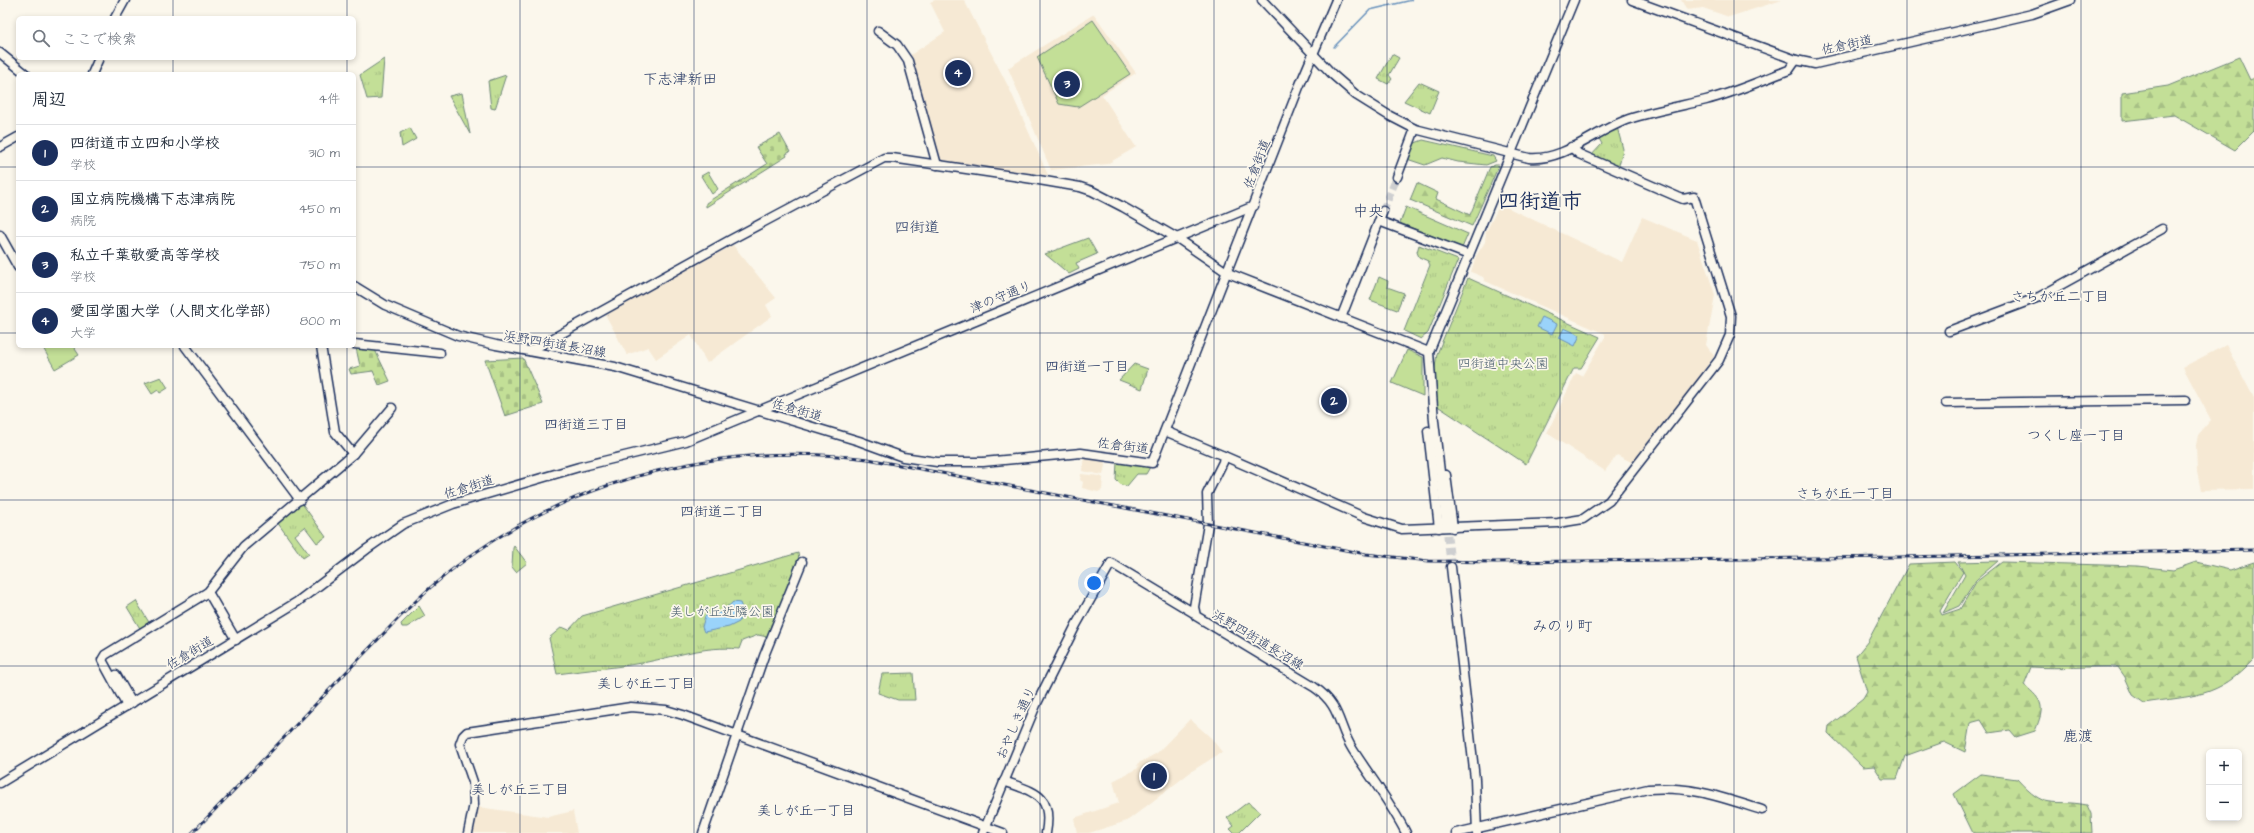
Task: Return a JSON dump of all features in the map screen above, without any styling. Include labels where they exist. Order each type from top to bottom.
[{"type":"street","points":[[116,16],[125,0]]},
{"type":"street","points":[[1262,0],[1312,55],[1356,95],[1388,115],[1415,129],[1510,154],[1540,158],[1558,155],[1605,128],[1630,119],[1707,100],[1789,70],[1796,60]]},
{"type":"street","name":"佐倉街道","points":[[0,783],[297,602],[381,538],[417,517],[453,504],[579,467],[686,441],[758,411],[859,441],[903,457],[937,462],[983,462],[1081,453],[1152,464],[1312,55],[1336,0]]},
{"type":"street","points":[[1449,525],[1440,432],[1434,421],[1429,352],[1574,0]]},
{"type":"street","name":"佐倉街道","points":[[1632,0],[1796,60],[1809,63],[1821,63],[2032,14],[2071,0]]},
{"type":"street","points":[[878,31],[897,45],[908,61],[936,165]]},
{"type":"street","points":[[0,53],[24,72]]},
{"type":"street","points":[[93,72],[98,60]]},
{"type":"street","points":[[1396,177],[1415,129]]},
{"type":"street","points":[[0,148],[16,138]]},
{"type":"street","points":[[1166,431],[1383,524],[1408,530],[1439,528],[1449,525],[1558,523],[1582,519],[1596,511],[1618,490],[1697,390],[1723,353],[1732,325],[1729,309],[1694,197],[1683,199],[1678,197],[1579,154],[1571,147]]},
{"type":"street","points":[[530,351],[730,240],[884,158],[1080,187],[1123,207],[1177,238],[1228,273],[1429,352]]},
{"type":"street","name":"津の守通り","points":[[758,411],[1254,206]]},
{"type":"street","points":[[1341,318],[1383,211]]},
{"type":"street","points":[[1379,221],[1469,255]]},
{"type":"street","points":[[1949,331],[2039,297],[2162,230]]},
{"type":"street","points":[[0,235],[16,263]]},
{"type":"street","name":"浜野四街道長沼線","points":[[356,287],[385,305],[458,336],[615,367],[758,411]]},
{"type":"street","points":[[356,344],[440,352]]},
{"type":"street","points":[[187,348],[300,500]]},
{"type":"street","points":[[321,348],[335,432],[352,454]]},
{"type":"street","points":[[1946,403],[2186,400]]},
{"type":"street","points":[[129,704],[102,660],[105,655],[208,592],[244,546],[300,500],[352,454],[392,408]]},
{"type":"street","points":[[1428,431],[1439,528]]},
{"type":"street","name":"浜野四街道長沼線","points":[[1224,456],[1224,462],[1208,494],[1210,514],[1194,613],[1202,620],[1314,687],[1329,699],[1335,708],[1353,750],[1385,796],[1406,833]]},
{"type":"street","points":[[703,833],[764,656],[802,562]]},
{"type":"street","name":"おやしき通り","points":[[985,830],[1031,715],[1076,625],[1111,563],[1194,613]]},
{"type":"street","points":[[1452,567],[1475,779],[1477,830]]},
{"type":"street","points":[[208,592],[236,640]]},
{"type":"street","points":[[468,833],[474,804],[473,782],[460,744],[463,736],[467,732],[631,707],[666,710],[737,735],[985,830],[1003,833]]},
{"type":"street","points":[[1004,781],[1036,793],[1041,798],[1048,812],[1046,833]]},
{"type":"street","points":[[1456,833],[1477,830],[1648,789],[1673,787],[1698,790],[1762,810]]},
{"type":"shaded area","points":[[935,0],[964,0],[1010,90],[1048,175],[941,162],[909,56],[945,32],[930,2]]},
{"type":"shaded area","points":[[1681,0],[1782,0],[1729,17],[1703,8],[1687,10]]},
{"type":"shaded area","points":[[1094,14],[1136,73],[1102,95],[1136,147],[1107,164],[1051,170],[1008,68]]},
{"type":"shaded area","points":[[1500,204],[1622,262],[1642,217],[1697,240],[1715,295],[1706,345],[1714,356],[1697,381],[1633,463],[1617,455],[1605,471],[1547,433],[1576,373],[1582,376],[1605,337],[1605,334],[1485,281],[1483,277],[1471,272],[1476,256],[1485,242],[1486,232]]},
{"type":"shaded area","points":[[733,245],[776,298],[766,305],[772,316],[707,363],[691,335],[656,359],[648,347],[627,355],[605,314]]},
{"type":"shaded area","points":[[2226,345],[2254,398],[2254,489],[2201,490],[2197,472],[2196,445],[2198,435],[2211,420],[2183,367]]},
{"type":"shaded area","points":[[1084,456],[1104,459],[1105,465],[1103,475],[1082,471]]},
{"type":"shaded area","points":[[1081,474],[1100,476],[1103,478],[1102,490],[1098,492],[1082,488],[1083,482],[1080,480]]},
{"type":"shaded area","points":[[1190,719],[1211,738],[1222,752],[1192,771],[1127,821],[1089,833],[1077,833],[1074,818],[1119,803],[1113,781],[1138,768],[1137,764],[1157,753]]},
{"type":"shaded area","points":[[478,807],[548,817],[573,811],[577,833],[473,833]]},
{"type":"green space","points":[[1093,20],[1130,74],[1078,107],[1059,104],[1037,57]]},
{"type":"green space","points":[[1392,54],[1399,58],[1389,75],[1392,79],[1388,84],[1378,79]]},
{"type":"green space","points":[[2239,57],[2250,80],[2254,78],[2254,131],[2235,150],[2174,115],[2122,121],[2122,93],[2168,86]]},
{"type":"green space","points":[[384,59],[381,98],[367,99],[360,75]]},
{"type":"green space","points":[[506,75],[495,109],[491,108],[488,81]]},
{"type":"green space","points":[[1419,82],[1439,91],[1430,113],[1404,101]]},
{"type":"green space","points":[[462,93],[470,134],[449,96]]},
{"type":"green space","points":[[1617,127],[1623,149],[1618,169],[1589,158],[1602,144],[1597,135]]},
{"type":"green space","points":[[410,128],[416,139],[402,147],[400,133]]},
{"type":"green space","points":[[780,134],[790,152],[786,154],[787,156],[706,207],[706,203],[767,164],[756,147]]},
{"type":"green space","points":[[1423,140],[1493,156],[1496,161],[1486,165],[1458,162],[1442,158],[1425,165],[1407,159],[1415,143]]},
{"type":"green space","points":[[1499,165],[1472,226],[1410,200],[1417,183],[1438,193],[1436,199],[1470,215],[1490,167]]},
{"type":"green space","points":[[708,172],[718,189],[712,194],[701,176]]},
{"type":"green space","points":[[1406,207],[1468,234],[1462,248],[1400,223]]},
{"type":"green space","points":[[1088,238],[1097,254],[1076,263],[1079,269],[1069,274],[1045,254]]},
{"type":"green space","points":[[1419,245],[1458,260],[1428,333],[1421,339],[1404,331],[1430,265],[1428,261],[1419,257],[1417,252]]},
{"type":"green space","points":[[1379,277],[1388,281],[1387,287],[1404,293],[1397,310],[1370,300]]},
{"type":"green space","name":"四街道中央公園","points":[[1468,278],[1600,337],[1581,368],[1574,368],[1526,464],[1436,405],[1434,374],[1437,354]]},
{"type":"green space","points":[[43,348],[74,348],[79,355],[55,369]]},
{"type":"green space","points":[[356,348],[375,350],[390,381],[379,385],[373,371],[351,374],[349,369],[360,366]]},
{"type":"green space","points":[[1407,350],[1423,357],[1423,396],[1392,383]]},
{"type":"green space","points":[[523,358],[543,404],[505,416],[485,360]]},
{"type":"green space","points":[[1134,364],[1148,369],[1142,389],[1119,380]]},
{"type":"green space","points":[[161,377],[168,388],[160,393],[158,390],[152,394],[145,383]]},
{"type":"green space","points":[[1117,462],[1148,464],[1150,467],[1146,474],[1137,474],[1127,486],[1121,485],[1116,480]]},
{"type":"green space","points":[[301,502],[326,537],[317,543],[305,527],[295,535],[309,554],[303,558],[277,522]]},
{"type":"green space","points":[[514,546],[527,563],[516,572],[512,567]]},
{"type":"green space","name":"美しが丘近隣公園","points":[[798,553],[799,560],[772,638],[758,635],[742,641],[739,649],[726,648],[702,650],[631,665],[557,674],[549,638],[562,627],[569,630],[582,616]]},
{"type":"green space","points":[[1998,561],[1976,580],[1959,606],[1943,613],[1965,575],[1958,562]]},
{"type":"green space","points":[[1955,562],[1963,572],[1940,611],[1942,615],[1960,609],[1976,582],[2002,562],[2137,566],[2173,570],[2196,562],[2230,570],[2254,562],[2254,659],[2228,682],[2204,693],[2144,703],[2133,695],[2125,677],[2118,667],[2031,667],[2024,685],[2036,696],[2041,705],[2040,716],[2035,731],[2016,737],[2010,730],[1989,733],[1981,720],[1970,723],[1965,752],[1944,742],[1905,756],[1897,779],[1882,779],[1874,766],[1863,767],[1828,733],[1829,726],[1863,699],[1867,692],[1856,656],[1868,641],[1909,564]]},
{"type":"green space","points":[[136,601],[150,624],[141,630],[127,607]]},
{"type":"green space","points":[[419,606],[425,616],[407,627],[402,627],[401,624]]},
{"type":"green space","points":[[913,673],[915,700],[898,700],[878,693],[882,674]]},
{"type":"green space","points":[[1981,774],[2017,779],[2035,796],[2042,800],[2049,802],[2087,805],[2091,814],[2092,833],[1973,833],[1954,794]]},
{"type":"green space","points":[[1248,802],[1260,812],[1239,833],[1234,833],[1230,829],[1234,826],[1227,818]]},
{"type":"water","points":[[1542,317],[1557,324],[1552,334],[1537,327]]},
{"type":"water","points":[[1564,328],[1580,335],[1575,346],[1559,338]]},
{"type":"water","points":[[733,602],[740,603],[743,611],[739,622],[729,627],[704,632],[702,627],[705,616],[722,612]]},
{"type":"waterway","points":[[1334,47],[1370,10],[1412,0]]},
{"type":"tunnel","points":[[1383,211],[1397,177]]},
{"type":"tunnel","points":[[1446,523],[1451,567]]},
{"type":"railway","points":[[192,833],[412,605],[431,587],[478,551],[528,520],[581,496],[636,476],[693,463],[751,456],[810,454],[868,459],[1366,554],[1429,561],[1496,562],[1899,557],[2254,550]]},
{"type":"place","name":"愛国学園大学（人間文化学部）","points":[[958,73]]},
{"type":"place","name":"私立千葉敬愛高等学校","points":[[1067,84]]},
{"type":"place","name":"国立病院機構下志津病院","points":[[1334,401]]},
{"type":"place","name":"四街道市立四和小学校","points":[[1154,776]]},
{"type":"district","name":"下志津新田","points":[[680,79]]},
{"type":"district","name":"四街道市","points":[[1540,201]]},
{"type":"district","name":"中央","points":[[1368,211]]},
{"type":"district","name":"四街道","points":[[917,227]]},
{"type":"district","name":"さちが丘二丁目","points":[[2060,297]]},
{"type":"district","name":"四街道一丁目","points":[[1087,367]]},
{"type":"district","name":"四街道三丁目","points":[[586,425]]},
{"type":"district","name":"つくし座一丁目","points":[[2076,436]]},
{"type":"district","name":"さちが丘一丁目","points":[[1845,494]]},
{"type":"district","name":"四街道二丁目","points":[[722,512]]},
{"type":"district","name":"みのり町","points":[[1562,626]]},
{"type":"district","name":"美しが丘二丁目","points":[[646,684]]},
{"type":"district","name":"鹿渡","points":[[2078,736]]},
{"type":"district","name":"美しが丘三丁目","points":[[520,790]]},
{"type":"district","name":"美しが丘一丁目","points":[[806,811]]}]
